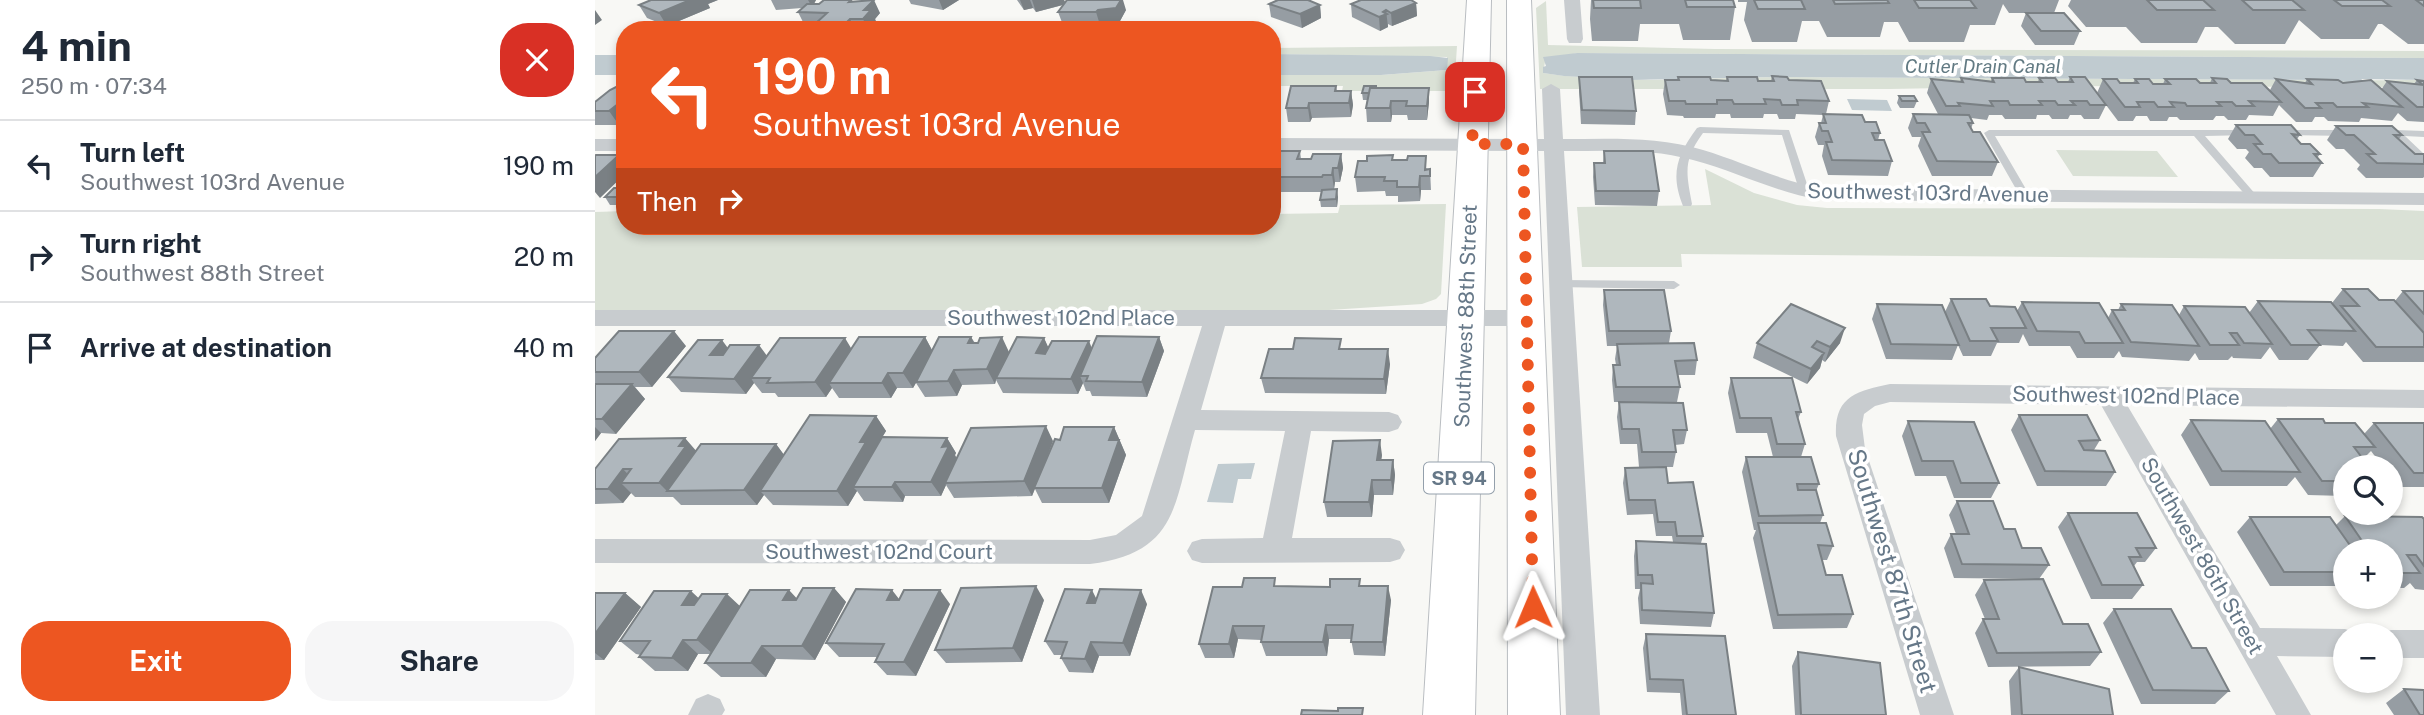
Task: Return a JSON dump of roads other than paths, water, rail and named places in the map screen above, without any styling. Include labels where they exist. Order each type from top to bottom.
[{"type":"main road","name":"Southwest 88th Street","points":[[1449,715],[1479,0]]},
{"type":"main road","points":[[1519,0],[1537,144],[1526,318],[1534,715]]},
{"type":"street","points":[[1572,0],[1575,39]]},
{"type":"street","points":[[1551,89],[1537,144],[1560,284],[1583,715]]},
{"type":"street","name":"Southwest 103rd Avenue","points":[[1281,144],[1630,145],[1684,151],[1805,193],[2424,198]]},
{"type":"street","points":[[595,145],[616,145]]},
{"type":"street","points":[[1216,318],[1186,420],[1389,422]]},
{"type":"street","name":"Southwest 102nd Place","points":[[599,323],[1526,318]]},
{"type":"street","name":"Southwest 102nd Place","points":[[1848,428],[1849,414],[1859,401],[1890,393],[2424,399]]},
{"type":"street","name":"Southwest 86th Street","points":[[2109,397],[2294,715]]},
{"type":"street","name":"Southwest 102nd Court","points":[[595,551],[1090,552],[1113,549],[1134,542],[1154,522],[1186,420]]},
{"type":"street","points":[[1275,551],[1300,421]]},
{"type":"street","name":"Southwest 87th Street","points":[[1848,428],[1937,715]]},
{"type":"street","points":[[1202,551],[1390,550]]},
{"type":"street","points":[[2252,642],[2333,643]]},
{"type":"street","points":[[2403,644],[2424,644]]},
{"type":"lane","points":[[1687,204],[1680,166],[1684,151],[1700,130],[1786,132],[1805,193]]},
{"type":"lane","points":[[2197,132],[2252,196]]},
{"type":"lane","points":[[2025,196],[1989,133],[2262,133]]},
{"type":"lane","points":[[2275,133],[2355,133]]},
{"type":"lane","points":[[2382,133],[2424,134]]},
{"type":"lane","points":[[2396,133],[2424,159]]},
{"type":"lane","points":[[1560,284],[1674,285]]},
{"type":"water","name":"Cutler Drain Canal","points":[[1577,53],[2424,58],[2424,80],[2362,79],[2360,83],[2325,80],[1775,77],[1630,80],[1543,73],[1543,67],[1546,66],[1543,57]]},
{"type":"water","points":[[1281,54],[1448,58],[1447,70],[1381,75],[1281,75]]},
{"type":"water","points":[[595,55],[616,55],[616,75],[595,75]]},
{"type":"water","points":[[1847,99],[1887,100],[1892,111],[1852,110]]},
{"type":"water","points":[[1255,463],[1251,479],[1238,479],[1233,503],[1207,502],[1218,464]]}]
